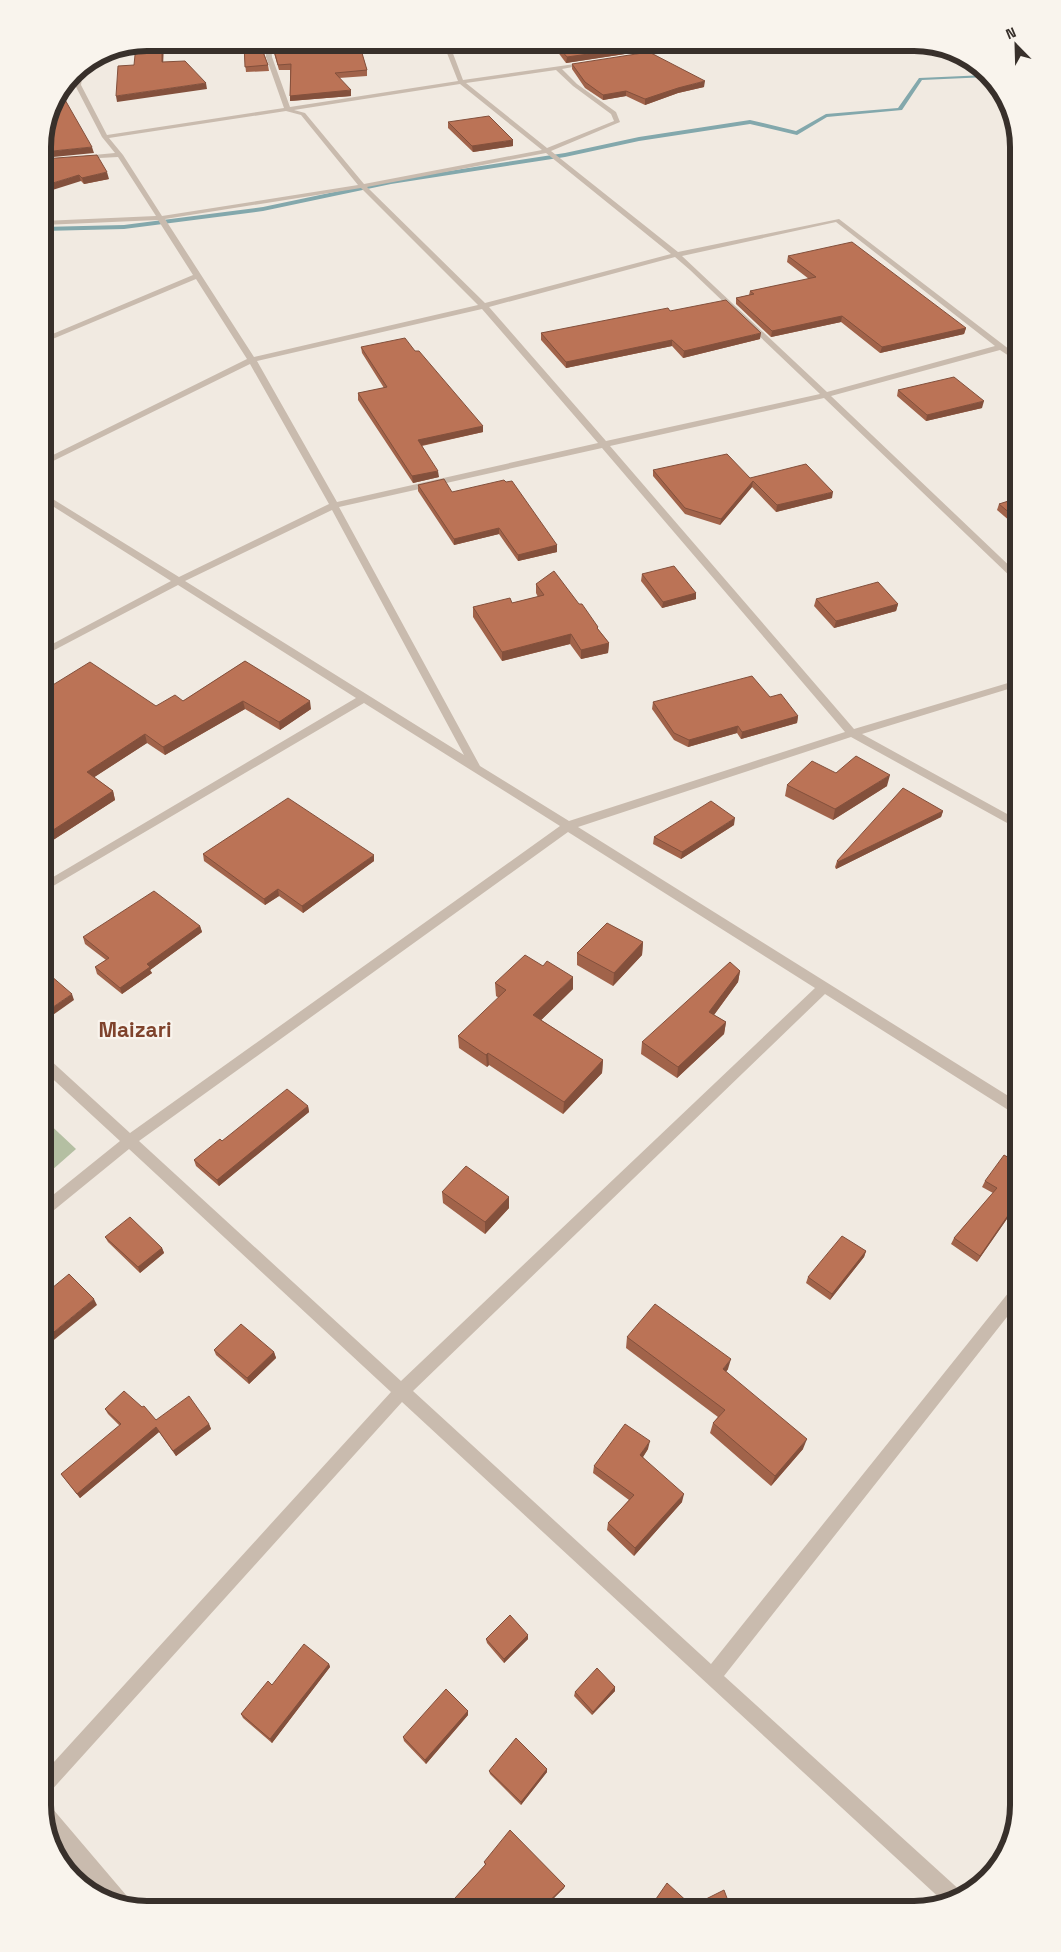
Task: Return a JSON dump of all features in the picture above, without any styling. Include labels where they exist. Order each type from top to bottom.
[{"type":"street","points":[[269,51],[288,110]]},
{"type":"street","points":[[449,51],[462,82],[676,255],[1010,571]]},
{"type":"street","points":[[626,57],[667,51]]},
{"type":"street","points":[[106,137],[597,62]]},
{"type":"street","points":[[51,223],[160,218],[362,186],[546,151],[617,122],[614,114],[575,85],[558,68]]},
{"type":"street","points":[[79,79],[78,85],[106,137],[120,155],[252,360],[334,505],[476,769]]},
{"type":"street","points":[[74,85],[78,85]]},
{"type":"street","points":[[288,110],[303,114],[362,186],[483,306],[852,733],[1010,821]]},
{"type":"street","points":[[72,159],[120,155]]},
{"type":"street","points":[[51,459],[252,360],[483,306],[676,255],[837,220],[1010,354]]},
{"type":"street","points":[[51,338],[197,276]]},
{"type":"street","points":[[51,649],[178,581],[334,505],[825,395],[1002,347]]},
{"type":"street","points":[[51,501],[1010,1104]]},
{"type":"street","points":[[51,1204],[128,1141],[568,826],[852,733],[1010,685]]},
{"type":"street","points":[[51,883],[364,698]]},
{"type":"street","points":[[51,1777],[402,1391],[824,987]]},
{"type":"street","points":[[51,1069],[949,1894]]},
{"type":"street","points":[[712,1676],[1010,1302]]},
{"type":"street","points":[[53,1826],[114,1895]]},
{"type":"green space","points":[[51,1126],[76,1149],[51,1171]]},
{"type":"building","points":[[162,51],[162,62],[185,61],[206,83],[116,96],[118,66],[134,65],[135,52]]},
{"type":"building","points":[[244,51],[263,51],[268,65],[245,67]]},
{"type":"building","points":[[274,51],[361,51],[367,70],[335,73],[351,90],[290,96],[291,64],[278,65]]},
{"type":"building","points":[[562,51],[610,51],[567,57]]},
{"type":"building","points":[[649,52],[705,81],[645,99],[626,91],[603,95],[585,82],[572,64]]},
{"type":"building","points":[[64,99],[92,147],[51,151],[53,128]]},
{"type":"building","points":[[489,116],[513,140],[472,146],[448,122]]},
{"type":"building","points":[[97,155],[107,172],[82,178],[79,175],[51,184],[51,158]]},
{"type":"building","points":[[852,242],[966,328],[882,347],[842,316],[772,331],[736,298],[754,294],[750,291],[816,277],[788,256]]},
{"type":"building","points":[[726,300],[761,333],[684,351],[672,340],[566,362],[541,333],[668,308],[670,311]]},
{"type":"building","points":[[405,338],[415,351],[419,351],[483,426],[418,440],[438,471],[412,476],[358,393],[387,387],[361,347]]},
{"type":"building","points":[[954,377],[984,401],[927,415],[898,390]]},
{"type":"building","points":[[727,454],[750,478],[806,464],[833,492],[777,505],[753,481],[721,519],[685,508],[653,470]]},
{"type":"building","points":[[444,479],[452,492],[504,480],[506,482],[512,481],[557,545],[518,555],[499,528],[454,539],[418,485]]},
{"type":"building","points":[[1010,501],[1010,513],[999,504]]},
{"type":"building","points":[[674,566],[696,593],[663,602],[642,574]]},
{"type":"building","points":[[554,571],[579,604],[582,604],[609,643],[581,650],[571,634],[502,652],[473,607],[510,598],[512,603],[544,595],[536,584]]},
{"type":"building","points":[[878,582],[898,604],[836,621],[816,599]]},
{"type":"building","points":[[245,661],[310,701],[279,722],[243,701],[163,747],[145,734],[87,772],[113,791],[51,831],[51,686],[90,662],[156,706],[175,695],[183,701]]},
{"type":"building","points":[[752,676],[770,697],[781,694],[798,716],[742,732],[738,726],[689,740],[674,733],[653,702]]},
{"type":"building","points":[[856,756],[890,775],[835,809],[787,785],[812,761],[836,773]]},
{"type":"building","points":[[903,788],[943,811],[838,862],[837,861]]},
{"type":"building","points":[[288,798],[374,855],[302,906],[278,889],[264,899],[203,854]]},
{"type":"building","points":[[711,801],[735,818],[682,852],[654,837]]},
{"type":"building","points":[[154,891],[200,926],[147,964],[150,967],[120,988],[95,967],[109,958],[83,937]]},
{"type":"building","points":[[607,923],[643,942],[614,973],[577,953]]},
{"type":"building","points":[[525,955],[543,966],[547,961],[573,977],[533,1015],[603,1060],[564,1102],[458,1036],[506,990],[495,983]]},
{"type":"building","points":[[730,962],[740,971],[709,1012],[726,1022],[678,1067],[642,1042]]},
{"type":"building","points":[[51,976],[72,994],[51,1008]]},
{"type":"building","points":[[287,1089],[308,1106],[217,1180],[194,1160],[220,1139],[222,1141]]},
{"type":"building","points":[[1004,1155],[1010,1158],[1010,1213],[980,1256],[954,1238],[997,1188],[985,1181]]},
{"type":"building","points":[[466,1166],[509,1197],[485,1222],[442,1192]]},
{"type":"building","points":[[130,1217],[162,1248],[138,1267],[105,1237]]},
{"type":"building","points":[[842,1236],[866,1251],[832,1294],[808,1277]]},
{"type":"building","points":[[69,1274],[94,1299],[51,1334],[51,1289]]},
{"type":"building","points":[[655,1304],[731,1359],[723,1369],[807,1439],[775,1476],[713,1423],[725,1410],[627,1337]]},
{"type":"building","points":[[241,1324],[274,1352],[247,1378],[214,1350]]},
{"type":"building","points":[[124,1391],[142,1407],[144,1406],[156,1420],[189,1396],[209,1424],[173,1451],[156,1427],[77,1494],[61,1474],[121,1424],[105,1409]]},
{"type":"building","points":[[625,1424],[650,1441],[640,1455],[684,1494],[635,1548],[608,1523],[634,1495],[594,1466]]},
{"type":"building","points":[[510,1615],[528,1635],[504,1659],[486,1639]]},
{"type":"building","points":[[304,1644],[329,1664],[270,1739],[241,1714],[268,1681],[272,1685]]},
{"type":"building","points":[[597,1668],[615,1687],[593,1712],[575,1692]]},
{"type":"building","points":[[446,1689],[468,1711],[425,1760],[403,1737]]},
{"type":"building","points":[[516,1738],[547,1769],[521,1802],[489,1771]]},
{"type":"building","points":[[510,1830],[565,1886],[549,1901],[458,1901],[455,1898],[486,1864],[484,1862]]},
{"type":"building","points":[[667,1883],[687,1901],[655,1901]]},
{"type":"building","points":[[724,1890],[728,1901],[702,1901]]},
{"type":"waterway","points":[[51,229],[124,227],[263,209],[391,182],[565,155],[639,139],[750,122],[797,133],[826,116],[900,109],[921,79],[979,76]]},
{"type":"district","name":"Maizari","points":[[135,1029]]}]
